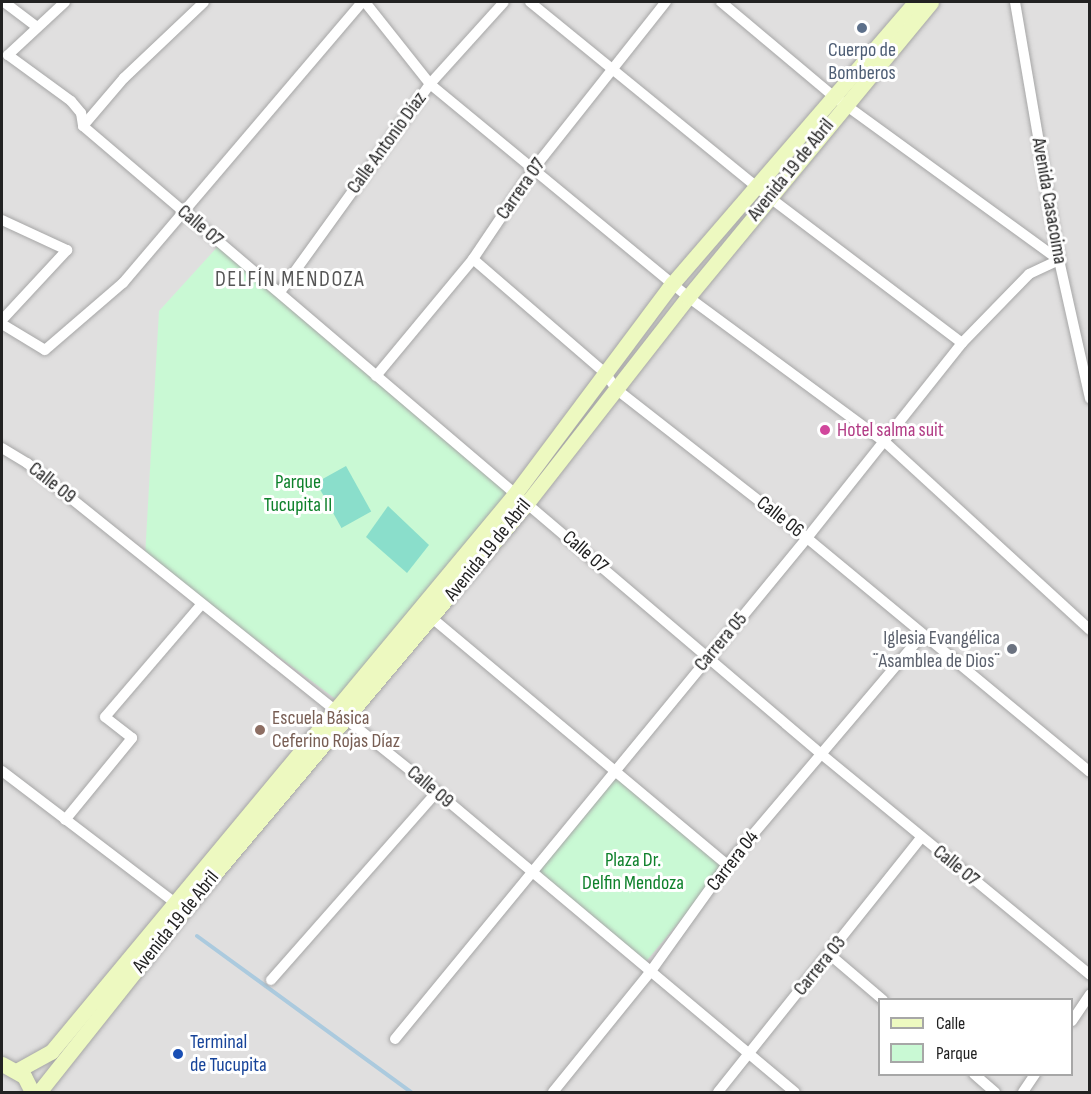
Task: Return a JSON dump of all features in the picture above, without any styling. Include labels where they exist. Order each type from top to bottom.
[{"type":"street","points":[[4,2],[37,27]]},
{"type":"street","points":[[65,2],[8,55],[71,100],[81,113],[83,126]]},
{"type":"street","points":[[83,126],[124,78],[204,2]]},
{"type":"street","points":[[2,220],[67,250],[2,322],[45,350],[123,283],[181,210],[364,2],[430,84],[535,167],[688,297],[885,442],[1089,630]]},
{"type":"street","name":"Calle Antonio Díaz","points":[[280,292],[430,84],[504,2]]},
{"type":"street","points":[[530,2],[753,185],[962,343]]},
{"type":"street","name":"Carrera 07","points":[[376,376],[473,259],[535,167],[611,68],[666,2]]},
{"type":"street","points":[[721,2],[839,100],[1059,260]]},
{"type":"street","name":"Avenida 19 de Abril","points":[[18,1070],[51,1052],[427,614],[521,499],[616,389],[769,197],[839,100],[915,2]]},
{"type":"street","name":"Avenida 19 de Abril","points":[[521,499],[606,374],[672,284],[753,185],[839,100],[931,2]]},
{"type":"street","name":"Avenida Casacoima","points":[[1015,2],[1059,260],[1089,399]]},
{"type":"street","name":"Calle 07","points":[[83,126],[820,753],[1089,975]]},
{"type":"street","name":"Calle 06","points":[[473,259],[606,374],[616,389],[807,538],[921,636],[1089,772]]},
{"type":"street","name":"Carrera 05","points":[[395,1039],[807,538],[962,343],[1029,274],[1059,260]]},
{"type":"street","name":"Calle 09","points":[[2,448],[27,463],[201,605],[437,792],[795,1092]]},
{"type":"street","points":[[64,820],[132,738],[105,717],[201,605]]},
{"type":"street","points":[[427,614],[727,865]]},
{"type":"street","name":"Carrera 04","points":[[553,1092],[651,971],[727,865],[921,636]]},
{"type":"street","points":[[2,771],[178,906]]},
{"type":"street","points":[[271,980],[437,792]]},
{"type":"street","name":"Carrera 03","points":[[718,1092],[921,838]]},
{"type":"street","name":"Avenida 19 de Abril","points":[[39,1092],[178,906]]},
{"type":"street","points":[[829,954],[883,998]]},
{"type":"street","points":[[1073,1018],[1089,994]]},
{"type":"street","points":[[2,1064],[18,1070],[32,1092]]},
{"type":"street","points":[[976,1076],[995,1092]]},
{"type":"street","points":[[1023,1092],[1034,1076]]},
{"type":"shaded area","points":[[2,2],[1089,2],[1089,1092],[2,1092]]},
{"type":"green space","name":"Parque Tucupita II","points":[[221,243],[527,503],[337,700],[145,557],[159,311]]},
{"type":"green space","points":[[346,466],[371,511],[341,528],[316,482]]},
{"type":"green space","points":[[388,506],[429,545],[407,573],[366,537]]},
{"type":"green space","name":"Plaza Dr. Delfin Mendoza","points":[[614,771],[727,865],[642,966],[530,871]]},
{"type":"waterway","points":[[197,936],[411,1092]]},
{"type":"place","name":"Cuerpo de Bomberos","points":[[862,28]]},
{"type":"place","name":"Hotel salma suit","points":[[825,430]]},
{"type":"place","name":"Iglesia Evangélica ¨Asamblea de Dios¨","points":[[1012,649]]},
{"type":"place","name":"Escuela Básica Ceferino Rojas Díaz","points":[[260,730]]},
{"type":"place","name":"Terminal de Tucupita","points":[[178,1054]]},
{"type":"district","name":"DELFÍN MENDOZA","points":[[290,280]]}]
